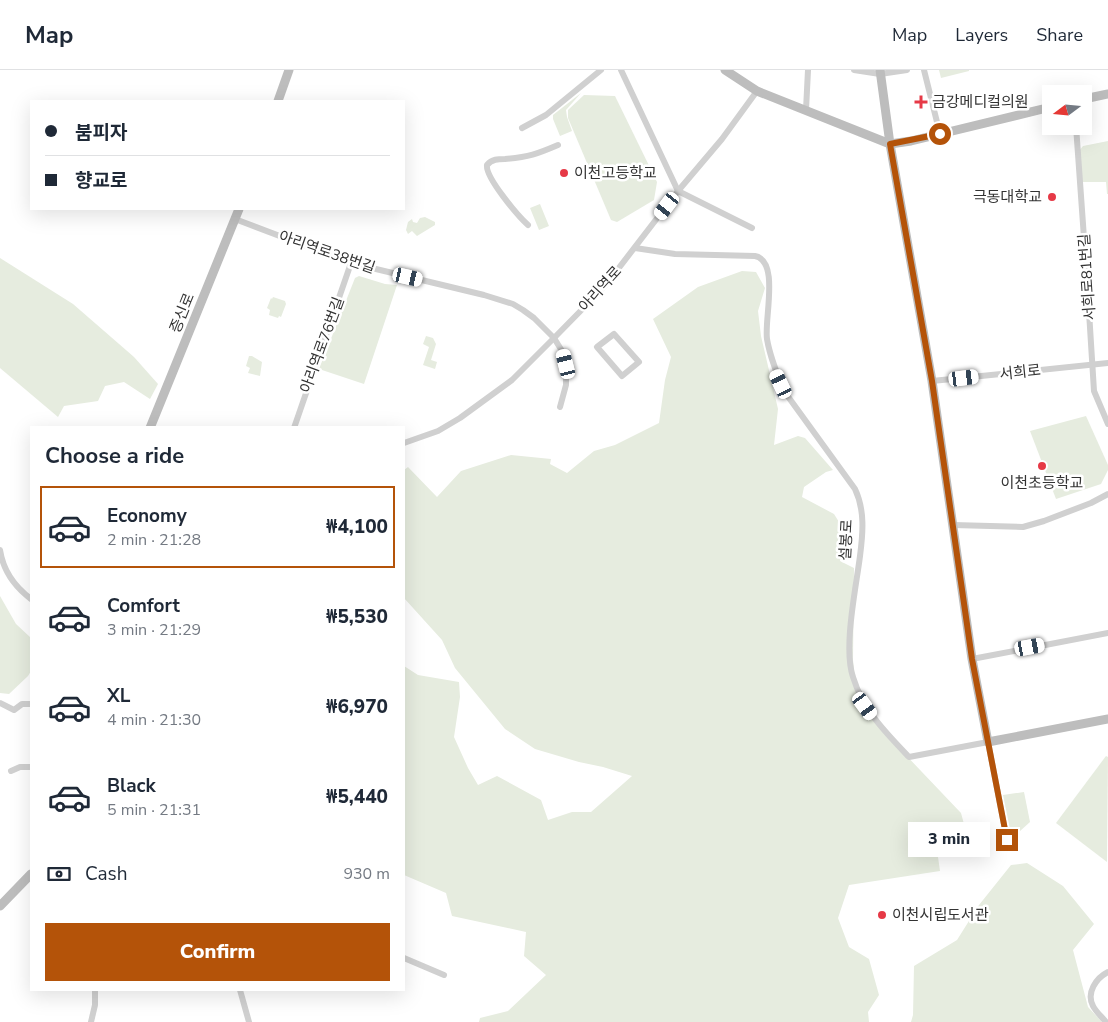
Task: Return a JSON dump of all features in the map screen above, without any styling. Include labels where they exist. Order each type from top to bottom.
[{"type":"street","points":[[278,100],[289,70]]},
{"type":"street","points":[[522,128],[546,116],[601,70]]},
{"type":"street","points":[[621,70],[678,192],[752,228]]},
{"type":"street","points":[[725,70],[757,91],[890,144],[1042,109]]},
{"type":"street","points":[[806,110],[808,70]]},
{"type":"street","points":[[854,70],[880,72],[907,70]]},
{"type":"street","points":[[924,70],[940,134]]},
{"type":"street","points":[[880,72],[890,144],[932,381],[972,659],[1007,840]]},
{"type":"street","name":"아리역로","points":[[405,443],[438,430],[460,418],[512,380],[605,286],[722,139],[757,91]]},
{"type":"street","points":[[1092,97],[1108,94]]},
{"type":"street","name":"서희로81번길","points":[[1077,135],[1094,393],[1108,424]]},
{"type":"street","points":[[528,225],[509,204],[488,173],[487,165],[490,161],[497,159],[530,156],[558,145]]},
{"type":"street","name":"증신로","points":[[151,426],[239,210]]},
{"type":"street","name":"아리역로38번길","points":[[236,219],[351,263],[503,300],[523,310],[554,338],[562,351],[566,364],[566,385],[560,407]]},
{"type":"street","name":"설봉로","points":[[635,248],[675,254],[755,256],[767,264],[769,296],[767,339],[776,374],[784,391],[854,489],[860,502],[863,530],[849,654],[852,676],[865,706],[882,729],[909,757],[1108,720]]},
{"type":"street","name":"아리역로76번길","points":[[295,426],[351,263]]},
{"type":"street","points":[[614,334],[639,362],[622,376],[597,347],[614,334]]},
{"type":"street","name":"서희로","points":[[932,381],[1108,363]]},
{"type":"street","points":[[953,524],[1021,527],[1044,521],[1091,503],[1108,494]]},
{"type":"street","points":[[0,550],[5,570],[30,598]]},
{"type":"street","points":[[972,659],[1108,633]]},
{"type":"street","points":[[0,703],[14,710],[22,704],[30,704]]},
{"type":"street","points":[[11,771],[20,767],[30,767]]},
{"type":"street","points":[[0,906],[30,875]]},
{"type":"street","points":[[405,958],[444,975]]},
{"type":"street","points":[[1106,1022],[1094,1008],[1091,994],[1097,980],[1108,972]]},
{"type":"street","points":[[91,1022],[95,1005],[95,991]]},
{"type":"street","points":[[240,991],[249,1022]]},
{"type":"shaded area","points":[[939,70],[969,70],[969,71],[941,78]]},
{"type":"shaded area","points":[[581,93],[566,110],[572,131],[560,136],[553,115]]},
{"type":"shaded area","points":[[584,95],[615,96],[657,182],[654,200],[617,222],[611,220],[568,118],[568,110]]},
{"type":"shaded area","points":[[1108,141],[1107,194],[1106,182],[1082,182],[1079,151],[1083,146]]},
{"type":"shaded area","points":[[540,204],[549,226],[539,230],[530,208]]},
{"type":"shaded area","points":[[425,217],[435,222],[435,225],[417,236],[412,231],[408,234],[406,230],[408,222],[412,219],[413,222],[417,223],[420,218]]},
{"type":"shaded area","points":[[0,258],[73,304],[134,357],[158,384],[150,399],[124,382],[105,386],[98,401],[64,406],[58,417],[0,368]]},
{"type":"shaded area","points":[[742,271],[756,272],[765,288],[758,311],[761,336],[778,409],[774,445],[798,436],[805,438],[833,470],[826,472],[804,487],[802,497],[834,514],[844,530],[840,561],[854,568],[853,660],[856,687],[882,730],[961,813],[967,835],[946,838],[946,841],[936,843],[940,871],[849,885],[838,918],[849,947],[869,959],[879,995],[868,1012],[869,1022],[479,1022],[480,1018],[508,1011],[546,975],[524,956],[526,932],[452,916],[446,893],[405,875],[405,667],[418,675],[459,682],[460,697],[454,737],[478,785],[497,776],[541,800],[548,820],[572,812],[591,812],[632,776],[535,749],[505,729],[455,668],[442,640],[405,599],[405,469],[408,467],[437,497],[461,471],[511,455],[551,459],[550,464],[567,473],[594,451],[615,445],[659,423],[665,380],[671,357],[653,319],[698,287]]},
{"type":"shaded area","points":[[359,276],[385,284],[397,285],[364,384],[319,369],[355,278]]},
{"type":"shaded area","points":[[273,297],[285,301],[286,304],[281,317],[279,316],[278,318],[269,315],[270,310],[267,308]]},
{"type":"shaded area","points":[[426,336],[433,338],[436,344],[431,360],[437,362],[435,369],[423,365],[429,347],[423,344]]},
{"type":"shaded area","points":[[249,356],[262,362],[260,376],[248,373],[250,368],[246,366]]},
{"type":"shaded area","points":[[1086,416],[1108,465],[1108,470],[1101,484],[1056,499],[1030,431]]},
{"type":"shaded area","points":[[0,596],[16,624],[30,637],[30,673],[9,694],[0,693]]},
{"type":"shaded area","points":[[1106,756],[1108,757],[1107,862],[1056,823]]},
{"type":"shaded area","points":[[1024,792],[1030,822],[1019,832],[1011,834],[1003,795]]},
{"type":"shaded area","points":[[1027,863],[1063,886],[1094,924],[1073,950],[1088,1007],[1102,1022],[911,1022],[913,1015],[914,966],[957,940],[979,905],[1011,865]]},
{"type":"place","name":"금강메디컬의원","points":[[921,102]]},
{"type":"place","name":"이천고등학교","points":[[564,173]]},
{"type":"place","name":"극동대학교","points":[[1052,197]]},
{"type":"place","name":"이천초등학교","points":[[1042,466]]},
{"type":"place","name":"이천시립도서관","points":[[882,915]]},
{"type":"route","points":[[940,134],[890,144],[932,381],[972,659],[1007,840]]}]
